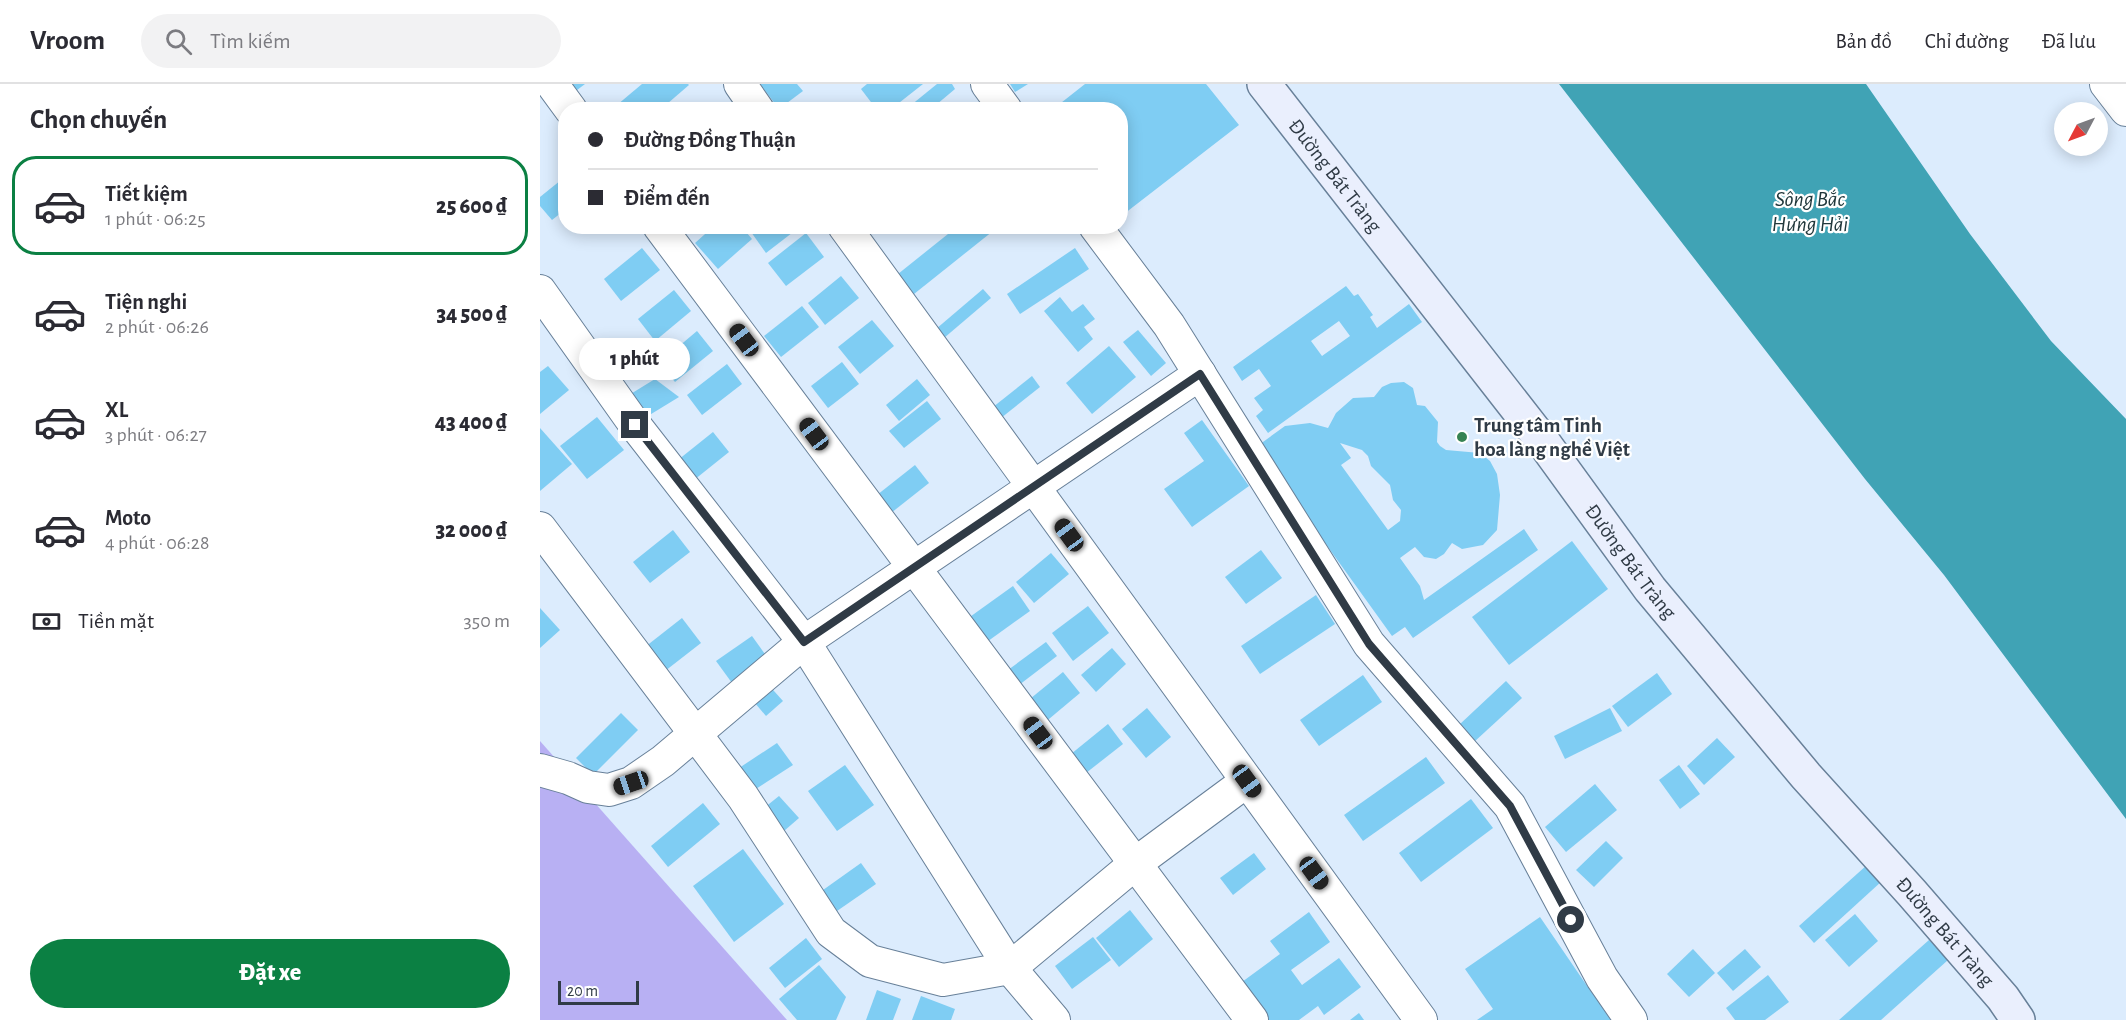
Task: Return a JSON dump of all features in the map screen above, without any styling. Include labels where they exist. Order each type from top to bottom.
[{"type":"street","points":[[552,84],[565,102]]},
{"type":"street","points":[[740,84],[752,102]]},
{"type":"street","points":[[987,84],[1000,102]]},
{"type":"street","name":"Đường Bát Tràng","points":[[1264,84],[1544,443],[1650,589],[1806,776],[2003,998],[2018,1020]]},
{"type":"street","points":[[2106,84],[2126,110]]},
{"type":"street","points":[[665,234],[1252,1020]]},
{"type":"street","points":[[850,234],[1421,1020]]},
{"type":"street","points":[[1101,234],[1169,325],[1369,644],[1510,806],[1602,978],[1631,1020]]},
{"type":"street","points":[[540,291],[635,425],[804,642],[1010,968],[1054,1020]]},
{"type":"street","points":[[540,770],[568,778],[588,787],[609,790],[631,783],[696,733],[804,642],[1032,485],[1200,374]]},
{"type":"street","points":[[540,528],[743,798],[831,932],[856,953],[870,961],[943,980],[1010,968],[1136,863],[1247,781]]},
{"type":"shaded area","points":[[540,741],[787,1020],[540,1020]]},
{"type":"water","name":"Sông Bắc Hưng Hải","points":[[1559,84],[1866,84],[1970,234],[2051,341],[2126,419],[2126,819],[1944,575],[1865,479]]},
{"type":"building","points":[[558,84],[585,84],[568,97]]},
{"type":"building","points":[[642,84],[689,85],[669,102],[621,102]]},
{"type":"building","points":[[760,84],[797,84],[803,91],[788,102],[774,102]]},
{"type":"building","points":[[867,84],[923,84],[900,102],[871,102],[861,89]]},
{"type":"building","points":[[937,84],[952,84],[955,89],[940,102],[915,102]]},
{"type":"building","points":[[1010,84],[1028,84],[1015,92]]},
{"type":"building","points":[[1085,84],[1206,84],[1239,125],[1128,211],[1128,102],[1062,102]]},
{"type":"building","points":[[558,182],[558,215],[552,220],[540,206],[540,197]]},
{"type":"building","points":[[705,234],[748,234],[752,239],[718,269],[695,243]]},
{"type":"building","points":[[752,234],[791,234],[766,253]]},
{"type":"building","points":[[805,234],[824,257],[786,286],[768,263]]},
{"type":"building","points":[[948,234],[989,234],[914,294],[898,274]]},
{"type":"building","points":[[642,248],[660,270],[621,301],[604,279]]},
{"type":"building","points":[[1075,248],[1089,269],[1020,314],[1007,294]]},
{"type":"building","points":[[841,276],[859,298],[825,325],[808,303]]},
{"type":"building","points":[[1346,286],[1354,296],[1358,294],[1373,315],[1370,317],[1377,328],[1409,304],[1422,322],[1268,433],[1256,416],[1263,410],[1254,398],[1271,386],[1259,369],[1242,381],[1233,367]],"holes":[[[1339,321],[1350,336],[1322,356],[1311,341]]]},
{"type":"building","points":[[983,289],[991,298],[944,338],[936,329]]},
{"type":"building","points":[[674,290],[691,311],[655,341],[638,319]]},
{"type":"building","points":[[1060,297],[1072,312],[1083,304],[1095,319],[1084,327],[1093,339],[1078,352],[1044,311]]},
{"type":"building","points":[[802,306],[819,327],[781,357],[764,336]]},
{"type":"building","points":[[872,320],[894,346],[860,374],[838,347]]},
{"type":"building","points":[[1138,330],[1166,363],[1151,376],[1123,342]]},
{"type":"building","points":[[697,331],[713,351],[675,382],[659,363]]},
{"type":"building","points":[[1109,346],[1136,377],[1092,414],[1066,383]]},
{"type":"building","points":[[842,362],[859,384],[828,408],[811,386]]},
{"type":"building","points":[[727,364],[742,384],[702,415],[687,395]]},
{"type":"building","points":[[548,366],[569,390],[540,414],[540,372]]},
{"type":"building","points":[[1032,376],[1040,387],[996,422],[988,411]]},
{"type":"building","points":[[655,379],[679,397],[643,419],[629,395]]},
{"type":"building","points":[[917,379],[930,395],[899,421],[886,405]]},
{"type":"building","points":[[1404,382],[1413,388],[1417,405],[1425,406],[1438,422],[1437,442],[1440,446],[1446,450],[1480,453],[1490,461],[1497,474],[1500,495],[1497,530],[1483,545],[1462,549],[1452,543],[1444,554],[1436,559],[1424,557],[1415,547],[1400,558],[1420,586],[1424,600],[1524,529],[1538,550],[1413,638],[1405,627],[1392,636],[1256,447],[1285,426],[1310,423],[1328,428],[1336,413],[1353,398],[1374,397],[1382,387],[1391,383]],"holes":[[[1340,443],[1362,450],[1368,456],[1371,466],[1390,485],[1393,500],[1401,510],[1400,521],[1388,530],[1341,465],[1351,458]]]},
{"type":"building","points":[[927,401],[941,419],[904,448],[889,431]]},
{"type":"building","points":[[597,417],[624,450],[587,479],[560,446]]},
{"type":"building","points":[[1202,420],[1249,486],[1192,527],[1164,489],[1204,461],[1184,433]]},
{"type":"building","points":[[540,428],[572,464],[540,491]]},
{"type":"building","points":[[713,432],[729,452],[694,480],[678,460]]},
{"type":"building","points":[[915,465],[929,483],[891,513],[877,495]]},
{"type":"building","points":[[673,530],[690,552],[650,583],[633,562]]},
{"type":"building","points":[[1572,541],[1608,589],[1509,665],[1472,617]]},
{"type":"building","points":[[1261,550],[1282,578],[1246,604],[1225,577]]},
{"type":"building","points":[[1051,553],[1069,574],[1034,603],[1016,582]]},
{"type":"building","points":[[1013,586],[1030,611],[984,644],[967,619]]},
{"type":"building","points":[[1316,595],[1335,624],[1260,674],[1241,646]]},
{"type":"building","points":[[1088,606],[1109,633],[1073,661],[1052,633]]},
{"type":"building","points":[[540,608],[560,630],[540,648]]},
{"type":"building","points":[[682,618],[701,643],[665,671],[645,647]]},
{"type":"building","points":[[752,636],[767,657],[732,683],[716,661]]},
{"type":"building","points":[[1046,642],[1057,656],[1019,685],[1008,670]]},
{"type":"building","points":[[1112,648],[1126,664],[1096,692],[1081,675]]},
{"type":"building","points":[[1063,672],[1080,693],[1043,724],[1025,703]]},
{"type":"building","points":[[1657,673],[1672,694],[1628,727],[1612,706]]},
{"type":"building","points":[[1363,675],[1382,702],[1319,746],[1300,720]]},
{"type":"building","points":[[765,681],[783,701],[766,716],[749,696]]},
{"type":"building","points":[[1506,681],[1522,698],[1474,742],[1459,725]]},
{"type":"building","points":[[1147,708],[1171,737],[1146,758],[1122,729]]},
{"type":"building","points":[[1610,708],[1622,731],[1565,759],[1554,736]]},
{"type":"building","points":[[621,713],[638,730],[593,775],[576,758]]},
{"type":"building","points":[[1108,724],[1123,744],[1086,773],[1071,754]]},
{"type":"building","points":[[1717,738],[1735,757],[1704,785],[1687,766]]},
{"type":"building","points":[[777,743],[793,765],[748,794],[733,772]]},
{"type":"building","points":[[1426,757],[1445,783],[1363,841],[1344,815]]},
{"type":"building","points":[[845,765],[874,805],[837,831],[808,791]]},
{"type":"building","points":[[1679,765],[1700,794],[1680,809],[1659,780]]},
{"type":"building","points":[[1595,784],[1617,810],[1566,852],[1545,827]]},
{"type":"building","points":[[779,796],[799,818],[784,831],[764,808]]},
{"type":"building","points":[[1471,799],[1493,828],[1421,882],[1399,853]]},
{"type":"building","points":[[703,803],[720,824],[668,867],[651,846]]},
{"type":"building","points":[[1606,841],[1623,858],[1594,887],[1576,870]]},
{"type":"building","points":[[743,849],[784,904],[734,942],[693,886]]},
{"type":"building","points":[[1254,853],[1266,869],[1233,895],[1220,878]]},
{"type":"building","points":[[861,863],[876,884],[837,911],[823,890]]},
{"type":"building","points":[[1867,865],[1882,881],[1814,943],[1799,926]]},
{"type":"building","points":[[1130,910],[1153,939],[1119,967],[1096,938]]},
{"type":"building","points":[[1309,912],[1330,942],[1291,970],[1302,985],[1339,958],[1361,987],[1324,1015],[1318,1006],[1299,1020],[1254,1020],[1231,990],[1280,954],[1270,941]]},
{"type":"building","points":[[1855,914],[1878,941],[1849,967],[1825,940]]},
{"type":"building","points":[[1540,917],[1611,1020],[1477,1020],[1493,1009],[1465,969]]},
{"type":"building","points":[[1093,937],[1111,960],[1072,989],[1055,966]]},
{"type":"building","points":[[806,938],[822,959],[785,988],[769,968]]},
{"type":"building","points":[[1929,940],[1948,960],[1881,1020],[1839,1020]]},
{"type":"building","points":[[1693,949],[1715,973],[1689,997],[1667,974]]},
{"type":"building","points":[[1745,949],[1761,967],[1733,991],[1717,973]]},
{"type":"building","points":[[819,965],[846,997],[836,1020],[797,1020],[779,999]]},
{"type":"building","points":[[1768,975],[1789,1002],[1765,1020],[1735,1020],[1726,1008]]},
{"type":"building","points":[[877,990],[901,999],[893,1020],[866,1020]]},
{"type":"building","points":[[921,996],[955,1009],[951,1020],[912,1020]]},
{"type":"building","points":[[1359,1013],[1364,1020],[1350,1020]]},
{"type":"place","name":"Trung tâm Tinh hoa làng nghề Việt","points":[[1462,437]]},
{"type":"route","points":[[635,425],[804,642],[1032,485],[1200,374],[1369,644],[1510,806],[1571,920]]}]
